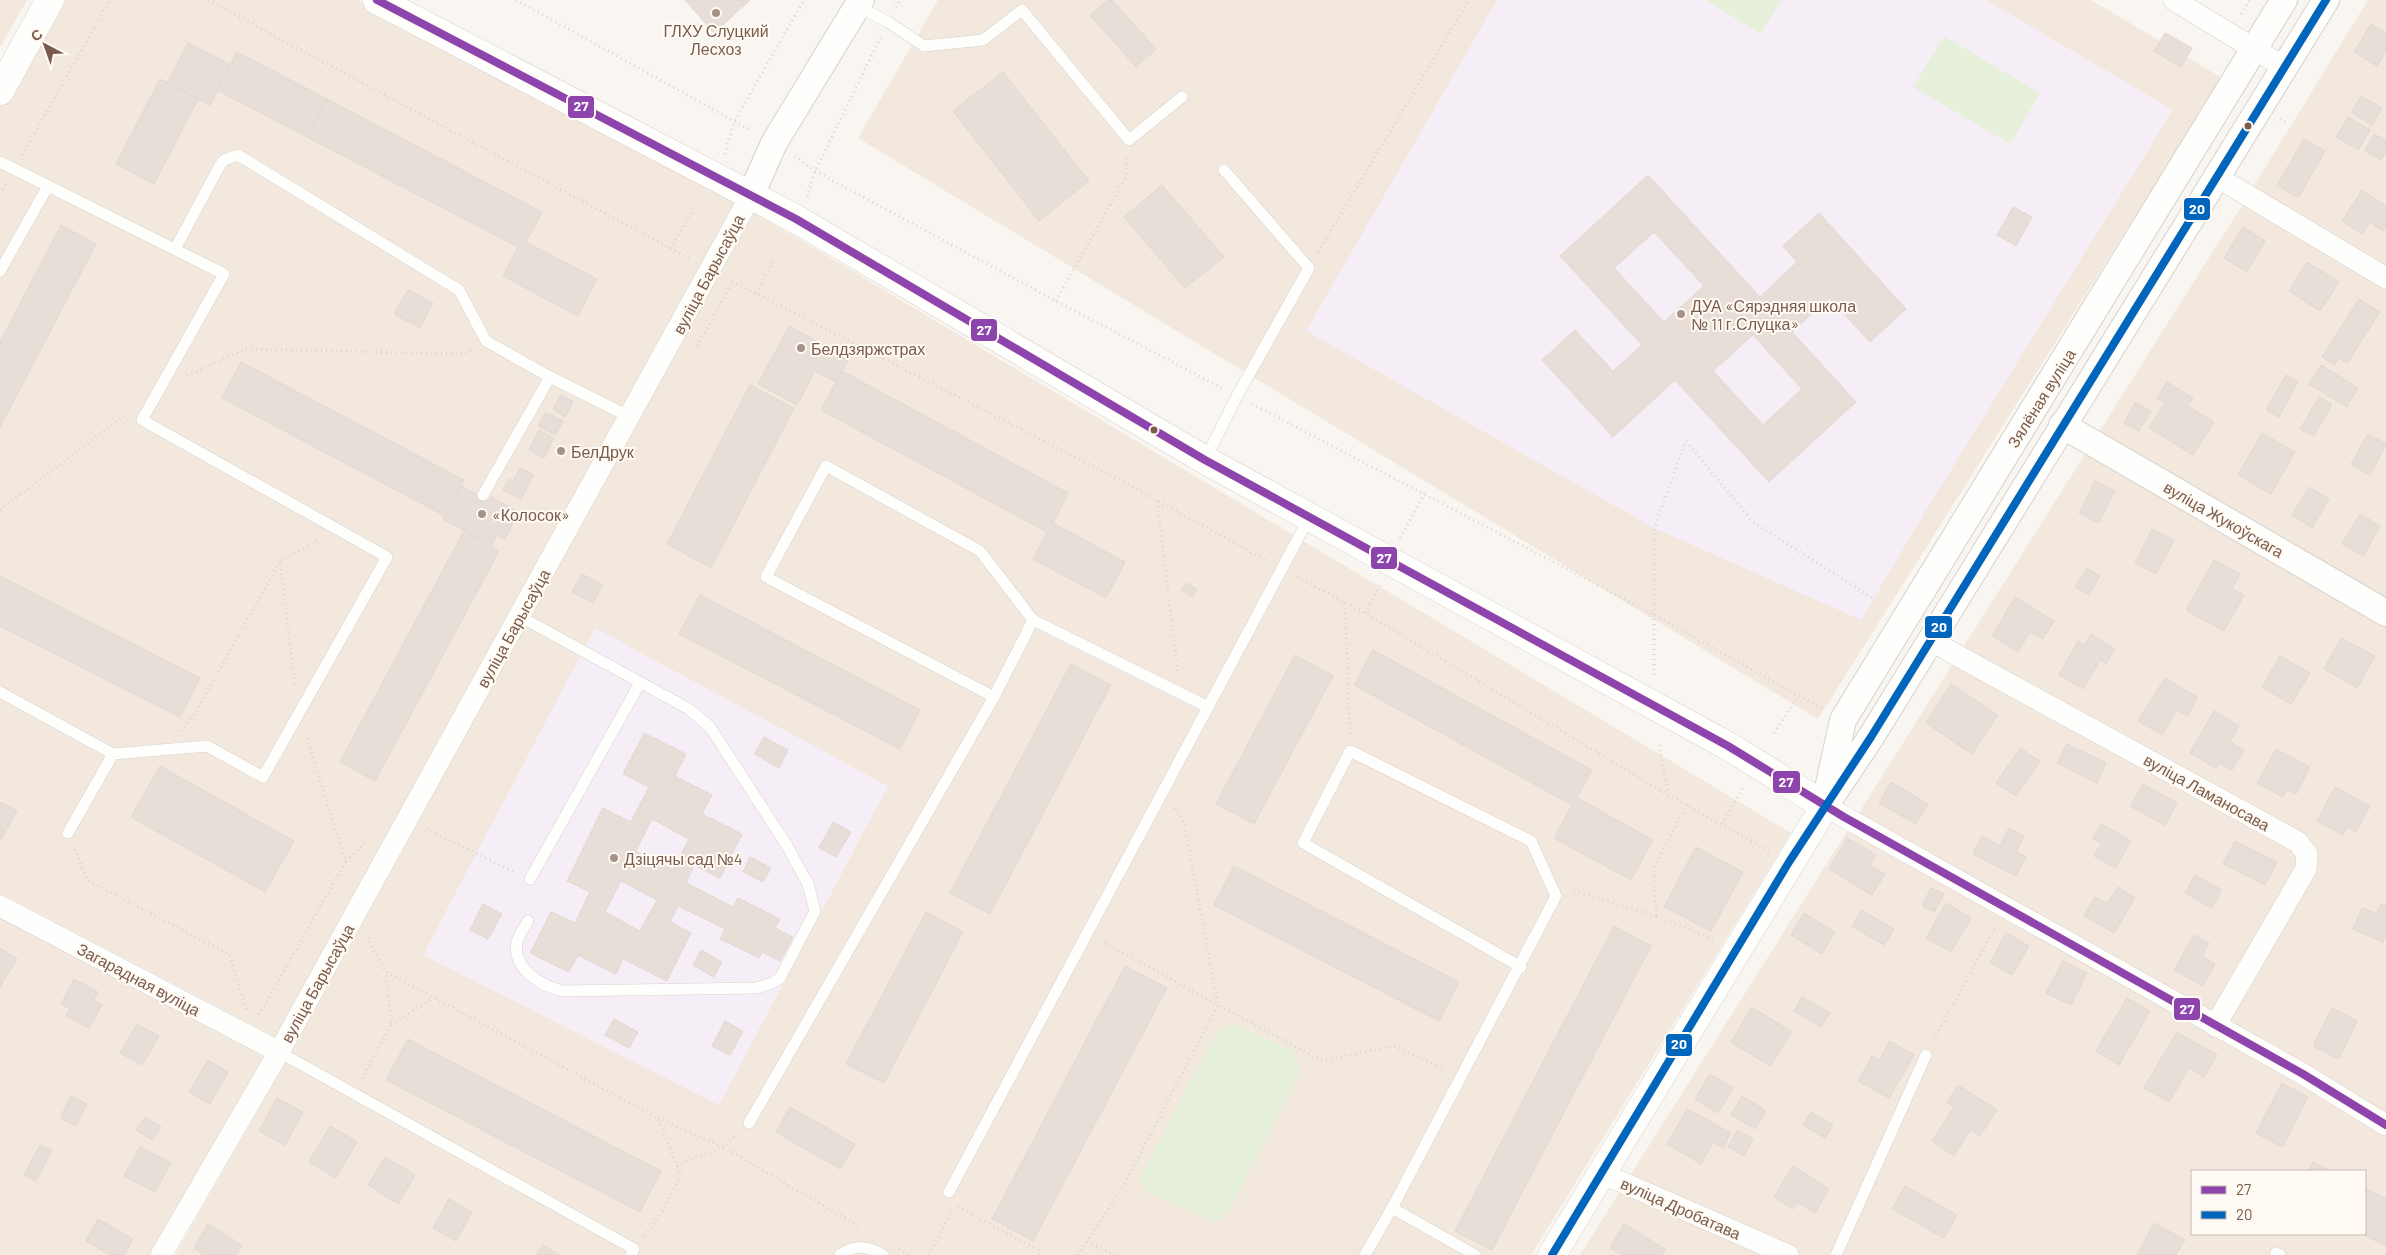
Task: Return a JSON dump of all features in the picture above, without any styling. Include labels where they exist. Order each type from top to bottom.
[{"type":"main road","points":[[0,91],[50,0]]},
{"type":"main road","points":[[377,0],[751,195],[1205,460],[1728,746],[1825,806]]},
{"type":"main road","name":"Зялёная вуліца","points":[[1552,1255],[1789,862],[1825,806]]},
{"type":"street","points":[[2174,0],[2284,67]]},
{"type":"street","name":"Зялёная вуліца","points":[[1825,806],[1843,720],[2091,318],[2253,47],[2284,0]]},
{"type":"street","name":"Зялёная вуліца","points":[[1825,806],[1871,737],[2326,0]]},
{"type":"street","name":"вуліца Барысаўца","points":[[160,1255],[279,1052],[630,417],[751,195],[774,143],[859,3]]},
{"type":"street","points":[[2217,177],[2386,278]]},
{"type":"street","name":"вуліца Жукоўскага","points":[[2062,425],[2386,613]]},
{"type":"street","name":"вуліца Ламаносава","points":[[1931,639],[1949,651],[2298,842],[2307,854],[2306,869],[2215,1026]]},
{"type":"street","points":[[1825,806],[2303,1074],[2386,1125]]},
{"type":"street","name":"Загарадная вуліца","points":[[0,906],[250,1031],[279,1052]]},
{"type":"street","name":"вуліца Дробатава","points":[[1601,1173],[1788,1255]]},
{"type":"lane","points":[[859,3],[924,46],[983,40],[1022,10],[1129,140],[1182,97]]},
{"type":"lane","points":[[175,249],[219,167],[224,160],[238,155],[459,290],[486,341],[550,377],[630,417]]},
{"type":"lane","points":[[0,162],[224,274],[142,420],[387,557],[262,777],[207,746],[113,754],[0,692]]},
{"type":"lane","points":[[1205,460],[1237,396],[1309,268],[1224,170]]},
{"type":"lane","points":[[0,271],[48,186]]},
{"type":"lane","points":[[483,495],[550,377]]},
{"type":"lane","points":[[994,697],[766,577],[826,466],[980,551],[1032,620],[1208,707]]},
{"type":"lane","points":[[948,1192],[1281,568],[1310,518]]},
{"type":"lane","points":[[519,616],[689,709],[710,727],[786,844],[808,884],[815,911],[780,978],[772,983],[756,988],[563,991],[546,987],[530,976],[516,950],[518,940],[528,921]]},
{"type":"lane","points":[[749,1123],[994,697],[1032,620]]},
{"type":"lane","points":[[530,880],[640,683]]},
{"type":"lane","points":[[1365,1255],[1521,967],[1556,896],[1531,841],[1350,751],[1303,843],[1521,967]]},
{"type":"lane","points":[[68,833],[113,754]]},
{"type":"lane","points":[[279,1052],[633,1252]]},
{"type":"lane","points":[[1836,1255],[1926,1055]]},
{"type":"lane","points":[[1392,1208],[1475,1255]]},
{"type":"lane","points":[[840,1255],[850,1248],[866,1246],[883,1255]]},
{"type":"path","points":[[0,194],[110,0]]},
{"type":"path","points":[[208,0],[698,263]]},
{"type":"path","points":[[516,0],[754,133]]},
{"type":"path","points":[[724,159],[734,122],[804,0]]},
{"type":"path","points":[[806,200],[815,170],[900,0]]},
{"type":"path","points":[[1309,268],[1469,0]]},
{"type":"path","points":[[1056,301],[1126,177],[1129,140]]},
{"type":"path","points":[[670,248],[692,212]]},
{"type":"path","points":[[756,293],[775,258]]},
{"type":"path","points":[[725,277],[1157,501],[1365,613],[1668,795],[1789,862]]},
{"type":"path","points":[[694,350],[733,282]]},
{"type":"path","points":[[160,389],[245,349],[464,354],[486,341]]},
{"type":"path","points":[[0,510],[130,412]]},
{"type":"path","points":[[1654,676],[1654,528],[1686,441],[1753,522],[1874,599]]},
{"type":"path","points":[[1400,539],[1425,493]]},
{"type":"path","points":[[1157,501],[1181,693]]},
{"type":"path","points":[[167,750],[197,710],[280,561],[338,530]]},
{"type":"path","points":[[250,1031],[346,861],[298,714],[280,561]]},
{"type":"path","points":[[1365,613],[1383,579]]},
{"type":"path","points":[[1345,603],[1350,751]]},
{"type":"path","points":[[1653,614],[1798,697],[1843,720]]},
{"type":"path","points":[[1774,733],[1798,697]]},
{"type":"path","points":[[1659,745],[1668,795]]},
{"type":"path","points":[[1722,824],[1743,787]]},
{"type":"path","points":[[1078,1255],[1122,1189],[1218,1005],[1184,822],[1163,790]]},
{"type":"path","points":[[1657,916],[1653,869],[1687,804]]},
{"type":"path","points":[[424,835],[431,821]]},
{"type":"path","points":[[427,829],[530,880]]},
{"type":"path","points":[[68,833],[87,880],[229,954],[250,1031]]},
{"type":"path","points":[[1551,885],[1657,916],[1720,943]]},
{"type":"path","points":[[1926,1055],[2006,909]]},
{"type":"path","points":[[373,931],[368,940],[386,972],[391,1024]]},
{"type":"path","points":[[1087,932],[1322,1061],[1394,1046],[1462,1076]]},
{"type":"path","points":[[386,972],[658,1118],[723,1147],[855,1224],[866,1246]]},
{"type":"path","points":[[355,1094],[391,1024],[434,998]]},
{"type":"path","points":[[633,1252],[663,1210],[681,1176],[658,1118]]},
{"type":"path","points":[[677,1165],[723,1147],[749,1123]]},
{"type":"path","points":[[929,1255],[955,1206],[1038,1250],[1039,1255]]},
{"type":"path","points":[[1086,1242],[1115,1255]]},
{"type":"shaded area","points":[[0,0],[27,0],[0,47]]},
{"type":"shaded area","points":[[55,0],[358,0],[737,200],[275,1037],[0,893],[0,98]]},
{"type":"shaded area","name":"ДУА «Сярэдняя школа № 11 г.Слуцка»","points":[[938,0],[2091,0],[2222,78],[1818,719],[858,138]]},
{"type":"shaded area","name":"ДУА «Сярэдняя школа № 11 г.Слуцка»","points":[[1497,0],[1986,0],[2173,110],[1925,512],[1861,620],[1654,528],[1306,331]]},
{"type":"shaded area","points":[[2368,0],[2386,0],[2386,1255],[1580,1255],[2241,207]]},
{"type":"shaded area","points":[[752,211],[1791,833],[1531,1255],[175,1255],[291,1053]]},
{"type":"shaded area","points":[[595,628],[888,786],[719,1105],[423,955]]},
{"type":"shaded area","points":[[0,918],[266,1058],[149,1255],[0,1255]]},
{"type":"green space","points":[[1705,0],[1781,0],[1761,34]]},
{"type":"green space","points":[[1944,36],[2040,93],[2010,144],[1913,87]]},
{"type":"green space","points":[[1230,1025],[1239,1026],[1292,1050],[1297,1058],[1300,1073],[1230,1210],[1219,1220],[1212,1221],[1147,1192],[1140,1183],[1141,1175],[1215,1035],[1221,1029]]},
{"type":"building","name":"ГЛХУ Слуцкий Лесхоз","points":[[685,0],[750,0],[714,33]]},
{"type":"building","points":[[1108,0],[1112,0],[1156,49],[1136,67],[1090,15]]},
{"type":"building","points":[[2371,24],[2386,33],[2386,51],[2377,66],[2354,52]]},
{"type":"building","points":[[2165,33],[2192,48],[2181,67],[2154,51]]},
{"type":"building","points":[[188,43],[231,65],[210,105],[167,83]]},
{"type":"building","points":[[237,52],[327,99],[307,137],[217,90]]},
{"type":"building","points":[[1003,72],[1089,181],[1039,221],[953,111]]},
{"type":"building","points":[[160,79],[198,99],[154,184],[116,164]]},
{"type":"building","points":[[2361,96],[2382,108],[2372,125],[2351,112]]},
{"type":"building","points":[[327,99],[542,212],[526,242],[597,279],[578,316],[503,276],[518,247],[307,137]]},
{"type":"building","points":[[2348,117],[2370,130],[2358,150],[2336,137]]},
{"type":"building","points":[[2374,134],[2386,140],[2386,151],[2381,160],[2365,151]]},
{"type":"building","points":[[2304,139],[2325,151],[2298,198],[2277,185]]},
{"type":"building","points":[[1648,175],[1760,297],[1797,262],[1783,246],[1819,213],[1906,309],[1870,342],[1829,298],[1792,332],[1856,402],[1769,482],[1675,380],[1613,437],[1542,360],[1575,330],[1613,371],[1642,345],[1560,256]],"holes":[[[1654,232],[1704,286],[1664,322],[1614,268]],[[1753,335],[1802,389],[1763,425],[1713,371]]]},
{"type":"building","points":[[1162,185],[1224,257],[1185,288],[1124,217]]},
{"type":"building","points":[[2362,190],[2386,206],[2386,227],[2383,231],[2370,222],[2362,234],[2342,221]]},
{"type":"building","points":[[2013,207],[2032,217],[2016,246],[1997,235]]},
{"type":"building","points":[[61,225],[96,244],[0,427],[0,342]]},
{"type":"building","points":[[2243,227],[2265,241],[2247,272],[2224,258]]},
{"type":"building","points":[[2307,262],[2339,282],[2320,311],[2289,291]]},
{"type":"building","points":[[408,290],[433,303],[420,328],[394,314]]},
{"type":"building","points":[[2359,299],[2380,312],[2347,363],[2338,358],[2334,365],[2322,357]]},
{"type":"building","points":[[789,326],[849,359],[836,382],[815,371],[797,405],[758,384]]},
{"type":"building","points":[[241,362],[464,480],[445,516],[222,398]]},
{"type":"building","points":[[2321,365],[2358,388],[2347,407],[2309,384]]},
{"type":"building","points":[[842,371],[1068,493],[1053,523],[1125,562],[1106,598],[1033,559],[1047,532],[821,410]]},
{"type":"building","points":[[2286,375],[2298,382],[2279,417],[2266,410]]},
{"type":"building","points":[[2167,382],[2193,398],[2188,406],[2214,422],[2193,455],[2149,428],[2165,403],[2157,398]]},
{"type":"building","points":[[750,385],[794,408],[711,568],[667,544]]},
{"type":"building","points":[[561,395],[573,402],[565,417],[553,409]]},
{"type":"building","points":[[2319,397],[2332,404],[2314,436],[2300,429]]},
{"type":"building","points":[[2135,402],[2151,411],[2139,431],[2124,423]]},
{"type":"building","points":[[546,412],[563,421],[555,435],[538,426]]},
{"type":"building","points":[[539,430],[554,438],[544,458],[529,450]]},
{"type":"building","points":[[2262,433],[2295,452],[2271,494],[2238,475]]},
{"type":"building","points":[[2368,434],[2386,444],[2370,475],[2351,464]]},
{"type":"building","points":[[520,468],[534,475],[521,499],[503,490],[509,479],[513,481]]},
{"type":"building","points":[[2095,481],[2115,491],[2099,523],[2079,513]]},
{"type":"building","name":"«Колосок»","points":[[461,486],[489,501],[491,497],[519,512],[505,539],[497,535],[492,545],[443,519]]},
{"type":"building","points":[[2309,487],[2329,499],[2312,528],[2292,515]]},
{"type":"building","points":[[2360,514],[2380,526],[2363,556],[2342,544]]},
{"type":"building","points":[[2152,529],[2174,540],[2156,574],[2135,563]]},
{"type":"building","points":[[464,531],[499,551],[375,781],[340,762]]},
{"type":"building","points":[[2214,560],[2240,574],[2232,588],[2244,595],[2224,631],[2186,610]]},
{"type":"building","points":[[2087,568],[2100,576],[2089,595],[2075,587]]},
{"type":"building","points":[[582,574],[603,585],[593,603],[572,592]]},
{"type":"building","points":[[0,576],[200,678],[180,717],[0,626]]},
{"type":"building","points":[[1186,583],[1197,589],[1192,597],[1182,590]]},
{"type":"building","points":[[700,595],[920,710],[900,749],[679,634]]},
{"type":"building","points":[[2015,597],[2054,621],[2043,639],[2030,632],[2018,652],[1992,636]]},
{"type":"building","points":[[2091,634],[2115,649],[2106,664],[2100,660],[2083,689],[2059,675],[2078,641],[2085,645]]},
{"type":"building","points":[[2341,638],[2375,656],[2357,688],[2324,669]]},
{"type":"building","points":[[1373,650],[1592,770],[1577,798],[1653,840],[1631,880],[1554,838],[1572,805],[1354,685]]},
{"type":"building","points":[[1295,655],[1333,676],[1254,824],[1216,804]]},
{"type":"building","points":[[2280,656],[2310,673],[2291,704],[2262,687]]},
{"type":"building","points":[[1071,664],[1111,685],[990,914],[950,893]]},
{"type":"building","points":[[2165,678],[2198,698],[2187,716],[2177,710],[2162,735],[2138,721]]},
{"type":"building","points":[[1951,684],[1998,715],[1972,754],[1926,723]]},
{"type":"building","points":[[2214,711],[2239,726],[2230,742],[2244,750],[2232,770],[2219,763],[2216,768],[2190,753]]},
{"type":"building","name":"Дзіцячы сад №4","points":[[644,733],[686,754],[675,776],[712,795],[702,814],[742,834],[720,878],[694,865],[686,883],[733,907],[738,898],[780,919],[775,928],[793,937],[780,961],[762,952],[759,958],[720,939],[725,929],[678,906],[670,922],[691,933],[667,981],[623,959],[616,974],[578,955],[569,972],[530,953],[551,912],[575,923],[590,892],[567,881],[603,808],[631,822],[649,787],[623,774]],"holes":[[[652,819],[689,839],[673,870],[636,851]],[[621,881],[657,900],[640,931],[605,912]]]},
{"type":"building","points":[[764,737],[788,750],[779,768],[754,754]]},
{"type":"building","points":[[2067,744],[2106,763],[2097,783],[2057,763]]},
{"type":"building","points":[[2020,748],[2040,761],[2016,796],[1996,783]]},
{"type":"building","points":[[2276,749],[2310,767],[2296,794],[2287,789],[2283,797],[2257,783]]},
{"type":"building","points":[[160,766],[294,841],[265,892],[131,817]]},
{"type":"building","points":[[1891,782],[1928,804],[1916,824],[1879,803]]},
{"type":"building","points":[[2143,784],[2177,803],[2165,825],[2130,806]]},
{"type":"building","points":[[2335,787],[2370,806],[2356,832],[2347,827],[2343,835],[2317,821]]},
{"type":"building","points":[[0,802],[17,811],[1,839],[0,839]]},
{"type":"building","points":[[833,822],[851,832],[836,857],[819,848]]},
{"type":"building","points":[[2101,824],[2131,841],[2115,868],[2094,856],[2102,843],[2093,838]]},
{"type":"building","points":[[2009,828],[2024,836],[2016,852],[2026,857],[2016,876],[1973,854],[1982,836],[2000,846]]},
{"type":"building","points":[[1847,838],[1876,855],[1869,865],[1885,874],[1872,895],[1829,869]]},
{"type":"building","points":[[2235,841],[2277,862],[2265,885],[2223,864]]},
{"type":"building","points":[[1696,847],[1743,872],[1711,931],[1664,907]]},
{"type":"building","points":[[750,857],[771,868],[763,882],[743,872]]},
{"type":"building","points":[[1234,866],[1459,982],[1439,1021],[1214,905]]},
{"type":"building","points":[[2195,875],[2222,890],[2212,908],[2185,893]]},
{"type":"building","points":[[2118,887],[2135,898],[2114,933],[2084,916],[2095,897],[2107,904]]},
{"type":"building","points":[[1931,888],[1944,894],[1934,912],[1922,906]]},
{"type":"building","points":[[1946,903],[1971,918],[1951,952],[1926,938]]},
{"type":"building","points":[[483,904],[502,914],[488,939],[470,930]]},
{"type":"building","points":[[2381,904],[2386,906],[2386,935],[2383,942],[2353,929],[2362,908],[2377,914]]},
{"type":"building","points":[[1861,910],[1894,929],[1884,945],[1852,926]]},
{"type":"building","points":[[926,912],[963,932],[884,1083],[846,1064]]},
{"type":"building","points":[[1804,913],[1835,932],[1822,954],[1791,935]]},
{"type":"building","points":[[1614,926],[1651,946],[1492,1250],[1455,1231]]},
{"type":"building","points":[[2006,933],[2029,946],[2012,975],[1990,963]]},
{"type":"building","points":[[2194,935],[2209,943],[2202,957],[2215,964],[2203,986],[2174,970]]},
{"type":"building","points":[[0,948],[17,959],[0,987]]},
{"type":"building","points":[[701,950],[722,962],[714,977],[693,965]]},
{"type":"building","points":[[2063,961],[2087,973],[2071,1005],[2046,993]]},
{"type":"building","points":[[1125,966],[1167,988],[1033,1241],[992,1219]]},
{"type":"building","points":[[74,979],[98,992],[93,1000],[102,1005],[89,1028],[66,1016],[70,1009],[61,1004]]},
{"type":"building","points":[[1802,997],[1830,1013],[1821,1027],[1794,1011]]},
{"type":"building","points":[[2127,998],[2150,1011],[2119,1065],[2096,1051]]},
{"type":"building","points":[[1752,1007],[1792,1032],[1770,1066],[1731,1042]]},
{"type":"building","points":[[2332,1008],[2357,1021],[2339,1059],[2313,1046]]},
{"type":"building","points":[[614,1019],[638,1032],[629,1048],[605,1035]]},
{"type":"building","points":[[725,1021],[743,1031],[730,1055],[712,1046]]},
{"type":"building","points":[[137,1024],[159,1036],[142,1065],[120,1053]]},
{"type":"building","points":[[2177,1032],[2217,1055],[2204,1077],[2189,1068],[2169,1102],[2144,1088]]},
{"type":"building","points":[[408,1039],[661,1171],[640,1212],[386,1080]]},
{"type":"building","points":[[1890,1041],[1914,1055],[1889,1098],[1858,1081],[1872,1056],[1879,1060]]},
{"type":"building","points":[[208,1060],[228,1072],[210,1104],[189,1092]]},
{"type":"building","points":[[1710,1074],[1733,1088],[1718,1113],[1695,1099]]},
{"type":"building","points":[[2282,1083],[2308,1097],[2283,1147],[2256,1133]]},
{"type":"building","points":[[1958,1085],[1997,1110],[1980,1136],[1970,1130],[1954,1156],[1932,1141],[1954,1107],[1947,1102]]},
{"type":"building","points":[[71,1096],[87,1104],[76,1126],[60,1118]]},
{"type":"building","points":[[1742,1096],[1766,1111],[1755,1129],[1731,1115]]},
{"type":"building","points":[[277,1098],[303,1112],[285,1145],[259,1131]]},
{"type":"building","points":[[790,1107],[855,1144],[840,1169],[776,1132]]},
{"type":"building","points":[[1687,1109],[1731,1133],[1723,1148],[1713,1142],[1701,1164],[1667,1144]]},
{"type":"building","points":[[1811,1112],[1833,1125],[1825,1138],[1803,1125]]},
{"type":"building","points":[[145,1117],[161,1127],[152,1140],[136,1130]]},
{"type":"building","points":[[330,1126],[357,1142],[336,1178],[309,1162]]},
{"type":"building","points":[[1738,1130],[1753,1139],[1744,1156],[1728,1147]]},
{"type":"building","points":[[40,1145],[52,1150],[36,1181],[24,1175]]},
{"type":"building","points":[[140,1147],[171,1163],[155,1192],[124,1176]]},
{"type":"building","points":[[385,1157],[415,1175],[398,1204],[368,1185]]},
{"type":"building","points":[[2313,1162],[2329,1170],[2309,1170]]},
{"type":"building","points":[[1793,1166],[1829,1189],[1815,1213],[1798,1202],[1793,1209],[1774,1197]]},
{"type":"building","points":[[1905,1186],[1957,1215],[1944,1238],[1892,1209]]},
{"type":"building","points":[[2366,1189],[2386,1199],[2386,1246],[2364,1235],[2366,1235]]},
{"type":"building","points":[[449,1199],[472,1212],[456,1241],[433,1228]]},
{"type":"building","points":[[98,1219],[133,1239],[124,1255],[110,1255],[86,1241]]},
{"type":"building","points":[[2154,1223],[2185,1240],[2176,1255],[2137,1255]]},
{"type":"building","points":[[208,1224],[242,1245],[236,1255],[204,1255],[194,1248]]},
{"type":"building","points":[[1624,1224],[1665,1249],[1662,1255],[1622,1255],[1610,1248]]},
{"type":"building","points":[[543,1245],[559,1255],[536,1255]]},
{"type":"transit line","name":"27","points":[[377,0],[796,219],[1205,460],[1728,746],[1844,817],[2303,1074],[2386,1125]]},
{"type":"transit line","name":"20","points":[[1552,1255],[1789,862],[1871,737],[2326,0]]},
{"type":"place","name":"ГЛХУ Слуцкий Лесхоз","points":[[716,13]]},
{"type":"place","name":"ДУА «Сярэдняя школа № 11 г.Слуцка»","points":[[1681,314]]},
{"type":"place","name":"Белдзяржстрах","points":[[801,348]]},
{"type":"place","name":"БелДрук","points":[[561,451]]},
{"type":"place","name":"«Колосок»","points":[[482,514]]},
{"type":"place","name":"Дзіцячы сад №4","points":[[614,858]]}]
